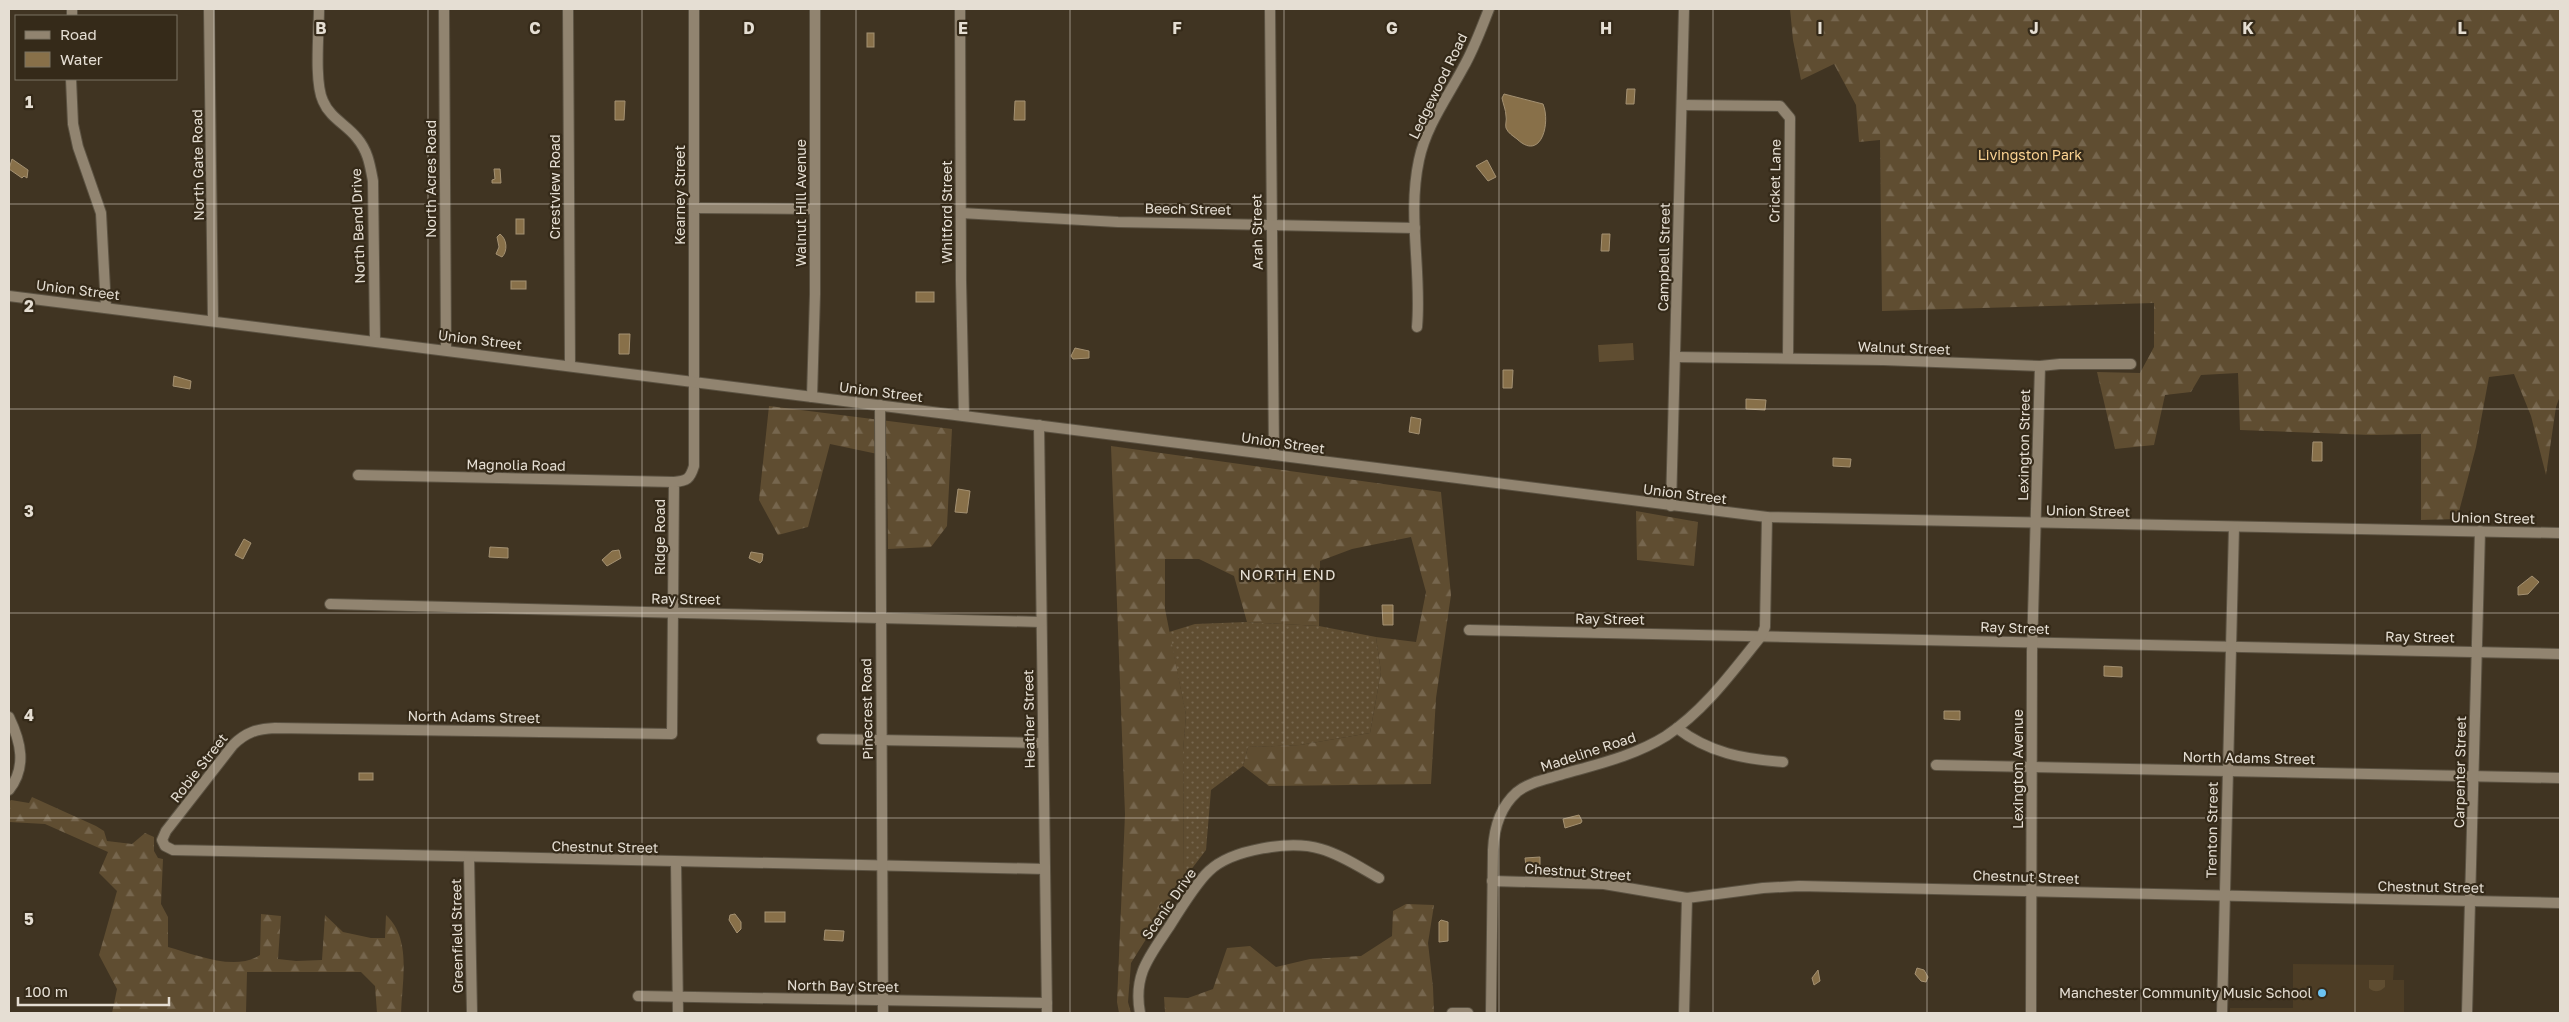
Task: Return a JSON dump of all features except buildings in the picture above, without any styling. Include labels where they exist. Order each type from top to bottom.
[{"type":"street","name":"North Gate Road","points":[[209,9],[213,321]]},
{"type":"street","name":"North Bend Drive","points":[[319,9],[319,86],[323,102],[336,120],[357,137],[369,157],[373,181],[375,341]]},
{"type":"street","name":"North Acres Road","points":[[444,9],[446,349]]},
{"type":"street","name":"Crestview Road","points":[[568,9],[570,365]]},
{"type":"street","name":"Kearney Street","points":[[694,9],[695,382]]},
{"type":"street","name":"Walnut Hill Avenue","points":[[812,397],[815,209],[815,9]]},
{"type":"street","name":"Whitford Street","points":[[960,9],[964,416]]},
{"type":"street","name":"Arah Street","points":[[1270,9],[1270,224],[1274,455]]},
{"type":"street","name":"Ledgewood Road","points":[[1417,327],[1419,303],[1416,228],[1417,172],[1421,150],[1435,117],[1466,63],[1489,9]]},
{"type":"street","name":"Campbell Street","points":[[1671,506],[1684,9]]},
{"type":"street","points":[[72,80],[73,124],[101,213],[106,308]]},
{"type":"street","name":"Cricket Lane","points":[[1682,105],[1780,106],[1790,118],[1788,358]]},
{"type":"street","points":[[694,208],[815,209]]},
{"type":"street","name":"Beech Street","points":[[961,213],[1118,222],[1416,228]]},
{"type":"street","name":"Union Street","points":[[9,296],[446,349],[1767,517],[2036,524],[2560,533]]},
{"type":"street","name":"Walnut Street","points":[[1676,357],[1788,358],[2040,366],[2060,364],[2131,364]]},
{"type":"street","name":"Lexington Street","points":[[2036,524],[2040,366]]},
{"type":"street","name":"Ridge Road","points":[[672,734],[674,482],[686,481],[691,476],[694,466],[695,382]]},
{"type":"street","name":"Pinecrest Road","points":[[880,405],[879,617],[882,740],[882,1013]]},
{"type":"street","name":"Heather Street","points":[[1039,425],[1047,1008]]},
{"type":"street","name":"Magnolia Road","points":[[358,475],[674,482]]},
{"type":"street","name":"Madeline Road","points":[[1491,1013],[1492,881],[1494,838],[1498,820],[1510,799],[1518,791],[1538,782],[1644,749],[1694,715],[1720,688],[1762,635],[1766,619],[1767,517]]},
{"type":"street","name":"Lexington Avenue","points":[[2031,1013],[2033,642],[2036,524]]},
{"type":"street","name":"Trenton Street","points":[[2222,1013],[2226,771],[2234,527]]},
{"type":"street","name":"Carpenter Street","points":[[2467,1013],[2480,531]]},
{"type":"street","name":"Ray Street","points":[[330,604],[1041,622]]},
{"type":"street","name":"Ray Street","points":[[1470,630],[2560,654]]},
{"type":"street","points":[[9,718],[21,751],[19,772],[9,790]]},
{"type":"street","name":"North Adams Street","points":[[275,728],[672,734]]},
{"type":"street","name":"Robie Street","points":[[165,846],[162,840],[166,831],[233,745],[243,735],[252,730],[275,728]]},
{"type":"street","points":[[1677,728],[1698,743],[1731,755],[1783,762]]},
{"type":"street","points":[[822,739],[1043,743]]},
{"type":"street","name":"North Adams Street","points":[[1936,765],[2560,778]]},
{"type":"street","name":"Chestnut Street","points":[[165,846],[173,850],[469,858],[1045,869]]},
{"type":"street","name":"Scenic Drive","points":[[1140,1013],[1137,996],[1142,966],[1209,871],[1235,854],[1272,848],[1311,846],[1335,854],[1379,878]]},
{"type":"street","name":"Greenfield Street","points":[[469,858],[472,1013]]},
{"type":"street","points":[[676,862],[678,1013]]},
{"type":"street","name":"Chestnut Street","points":[[1492,881],[1604,884],[1687,898],[1763,888],[1799,886],[2560,903]]},
{"type":"street","points":[[1684,1013],[1687,898]]},
{"type":"street","name":"North Bay Street","points":[[638,996],[882,1000],[1047,1008]]},
{"type":"street","points":[[1452,1013],[1468,1013]]},
{"type":"shaded area","points":[[2293,964],[2394,965],[2393,980],[2404,980],[2404,1013],[2230,1013],[2230,1008],[2293,1008]]},
{"type":"green space","name":"Livingston Park","points":[[1790,9],[2560,9],[2560,396],[2556,407],[2546,475],[2531,416],[2514,374],[2489,377],[2476,447],[2457,519],[2421,520],[2421,434],[2371,435],[2240,430],[2238,373],[2201,375],[2191,392],[2165,395],[2154,445],[2115,449],[2097,372],[2140,373],[2154,347],[2154,303],[1882,311],[1880,140],[1859,142],[1856,105],[1834,64],[1801,80],[1793,40]]},
{"type":"green space","points":[[1633,343],[1634,360],[1599,362],[1598,345]]},
{"type":"green space","points":[[769,406],[952,429],[947,526],[931,547],[888,549],[887,456],[830,444],[808,527],[778,535],[759,500]]},
{"type":"green space","points":[[1111,446],[1441,492],[1451,595],[1436,698],[1431,784],[1269,786],[1243,766],[1248,747],[1300,745],[1370,733],[1381,672],[1376,637],[1416,642],[1426,592],[1411,537],[1352,549],[1320,561],[1319,626],[1247,622],[1234,576],[1199,559],[1165,559],[1165,609],[1186,715],[1183,751],[1184,879],[1131,963],[1128,1002],[1131,1013],[1119,1013],[1117,1002],[1125,814]]},
{"type":"green space","points":[[1636,511],[1698,522],[1694,566],[1637,560]]},
{"type":"green space","points":[[1247,622],[1319,626],[1376,637],[1381,672],[1370,733],[1300,745],[1248,747],[1243,766],[1211,790],[1206,850],[1184,879],[1183,751],[1186,715],[1169,632],[1195,624]]},
{"type":"green space","points":[[32,797],[96,826],[104,831],[107,841],[132,844],[145,833],[154,837],[154,851],[158,858],[163,859],[161,904],[168,917],[168,947],[214,960],[239,962],[250,960],[260,955],[261,914],[281,916],[278,959],[296,961],[322,960],[325,915],[343,932],[371,938],[385,938],[386,915],[394,925],[399,936],[404,961],[401,1013],[377,1013],[375,986],[361,972],[247,972],[246,1013],[112,1013],[117,989],[99,955],[117,891],[99,873],[108,852],[45,824],[9,822],[9,802],[11,800],[29,803]]},
{"type":"green space","points":[[1406,904],[1434,905],[1428,943],[1434,1013],[1165,1012],[1164,997],[1188,998],[1213,989],[1227,948],[1250,946],[1276,967],[1310,959],[1361,956],[1392,936],[1393,911]]},
{"type":"green space","points":[[2369,980],[2385,980],[2385,987],[2379,991],[2373,991],[2369,988]]},
{"type":"water","points":[[867,33],[874,33],[874,47],[867,47]]},
{"type":"water","points":[[1627,89],[1635,89],[1634,104],[1626,104]]},
{"type":"water","points":[[1504,94],[1543,104],[1546,121],[1545,129],[1538,143],[1532,146],[1525,145],[1508,131],[1502,98]]},
{"type":"water","points":[[615,101],[625,101],[624,120],[615,120]]},
{"type":"water","points":[[1015,101],[1025,101],[1025,120],[1014,120]]},
{"type":"water","points":[[12,159],[28,170],[27,178],[24,176],[22,178],[9,169]]},
{"type":"water","points":[[1487,160],[1496,177],[1488,181],[1476,166]]},
{"type":"water","points":[[494,169],[500,169],[501,183],[492,183],[492,180],[495,179]]},
{"type":"water","points":[[516,219],[524,219],[524,234],[516,234]]},
{"type":"water","points":[[500,234],[506,245],[502,257],[496,254],[499,247],[497,237]]},
{"type":"water","points":[[1602,234],[1610,234],[1609,251],[1601,251]]},
{"type":"water","points":[[511,281],[526,281],[526,289],[511,289]]},
{"type":"water","points":[[916,292],[934,292],[934,302],[916,302]]},
{"type":"water","points":[[619,334],[630,334],[629,354],[619,354]]},
{"type":"water","points":[[1075,348],[1089,351],[1089,358],[1073,359],[1071,356]]},
{"type":"water","points":[[1503,370],[1513,370],[1512,388],[1503,388]]},
{"type":"water","points":[[174,376],[191,381],[190,389],[173,386]]},
{"type":"water","points":[[1746,399],[1766,400],[1765,410],[1746,409]]},
{"type":"water","points":[[1411,417],[1421,419],[1419,434],[1409,432]]},
{"type":"water","points":[[2313,442],[2322,442],[2322,461],[2312,461]]},
{"type":"water","points":[[1833,458],[1851,459],[1850,467],[1833,466]]},
{"type":"water","points":[[958,489],[970,491],[967,513],[955,512]]},
{"type":"water","points":[[244,539],[251,543],[243,559],[235,555]]},
{"type":"water","points":[[490,547],[508,548],[508,558],[489,557]]},
{"type":"water","points":[[619,550],[621,558],[607,566],[602,560],[612,551]]},
{"type":"water","points":[[751,552],[763,554],[760,563],[749,558]]},
{"type":"water","points":[[2532,576],[2539,582],[2528,594],[2518,595],[2518,587]]},
{"type":"water","points":[[1382,605],[1393,605],[1393,625],[1383,625]]},
{"type":"water","points":[[2104,666],[2122,667],[2122,677],[2104,676]]},
{"type":"water","points":[[1944,711],[1960,711],[1960,720],[1944,719]]},
{"type":"water","points":[[359,773],[373,773],[373,780],[359,780]]},
{"type":"water","points":[[1579,815],[1581,823],[1565,828],[1563,819]]},
{"type":"water","points":[[1540,857],[1540,865],[1526,866],[1525,858]]},
{"type":"water","points":[[765,912],[785,912],[785,922],[765,922]]},
{"type":"water","points":[[735,914],[741,922],[741,929],[737,933],[729,920],[730,915]]},
{"type":"water","points":[[1441,920],[1448,922],[1448,941],[1439,942],[1439,922]]},
{"type":"water","points":[[825,930],[844,931],[843,941],[824,940]]},
{"type":"water","points":[[1917,968],[1924,970],[1928,977],[1926,982],[1921,981],[1915,974]]},
{"type":"water","points":[[1818,970],[1820,981],[1814,985],[1812,978]]},
{"type":"place","name":"Manchester Community Music School","points":[[2322,993]]},
{"type":"district","name":"NORTH END","points":[[1288,575]]}]
